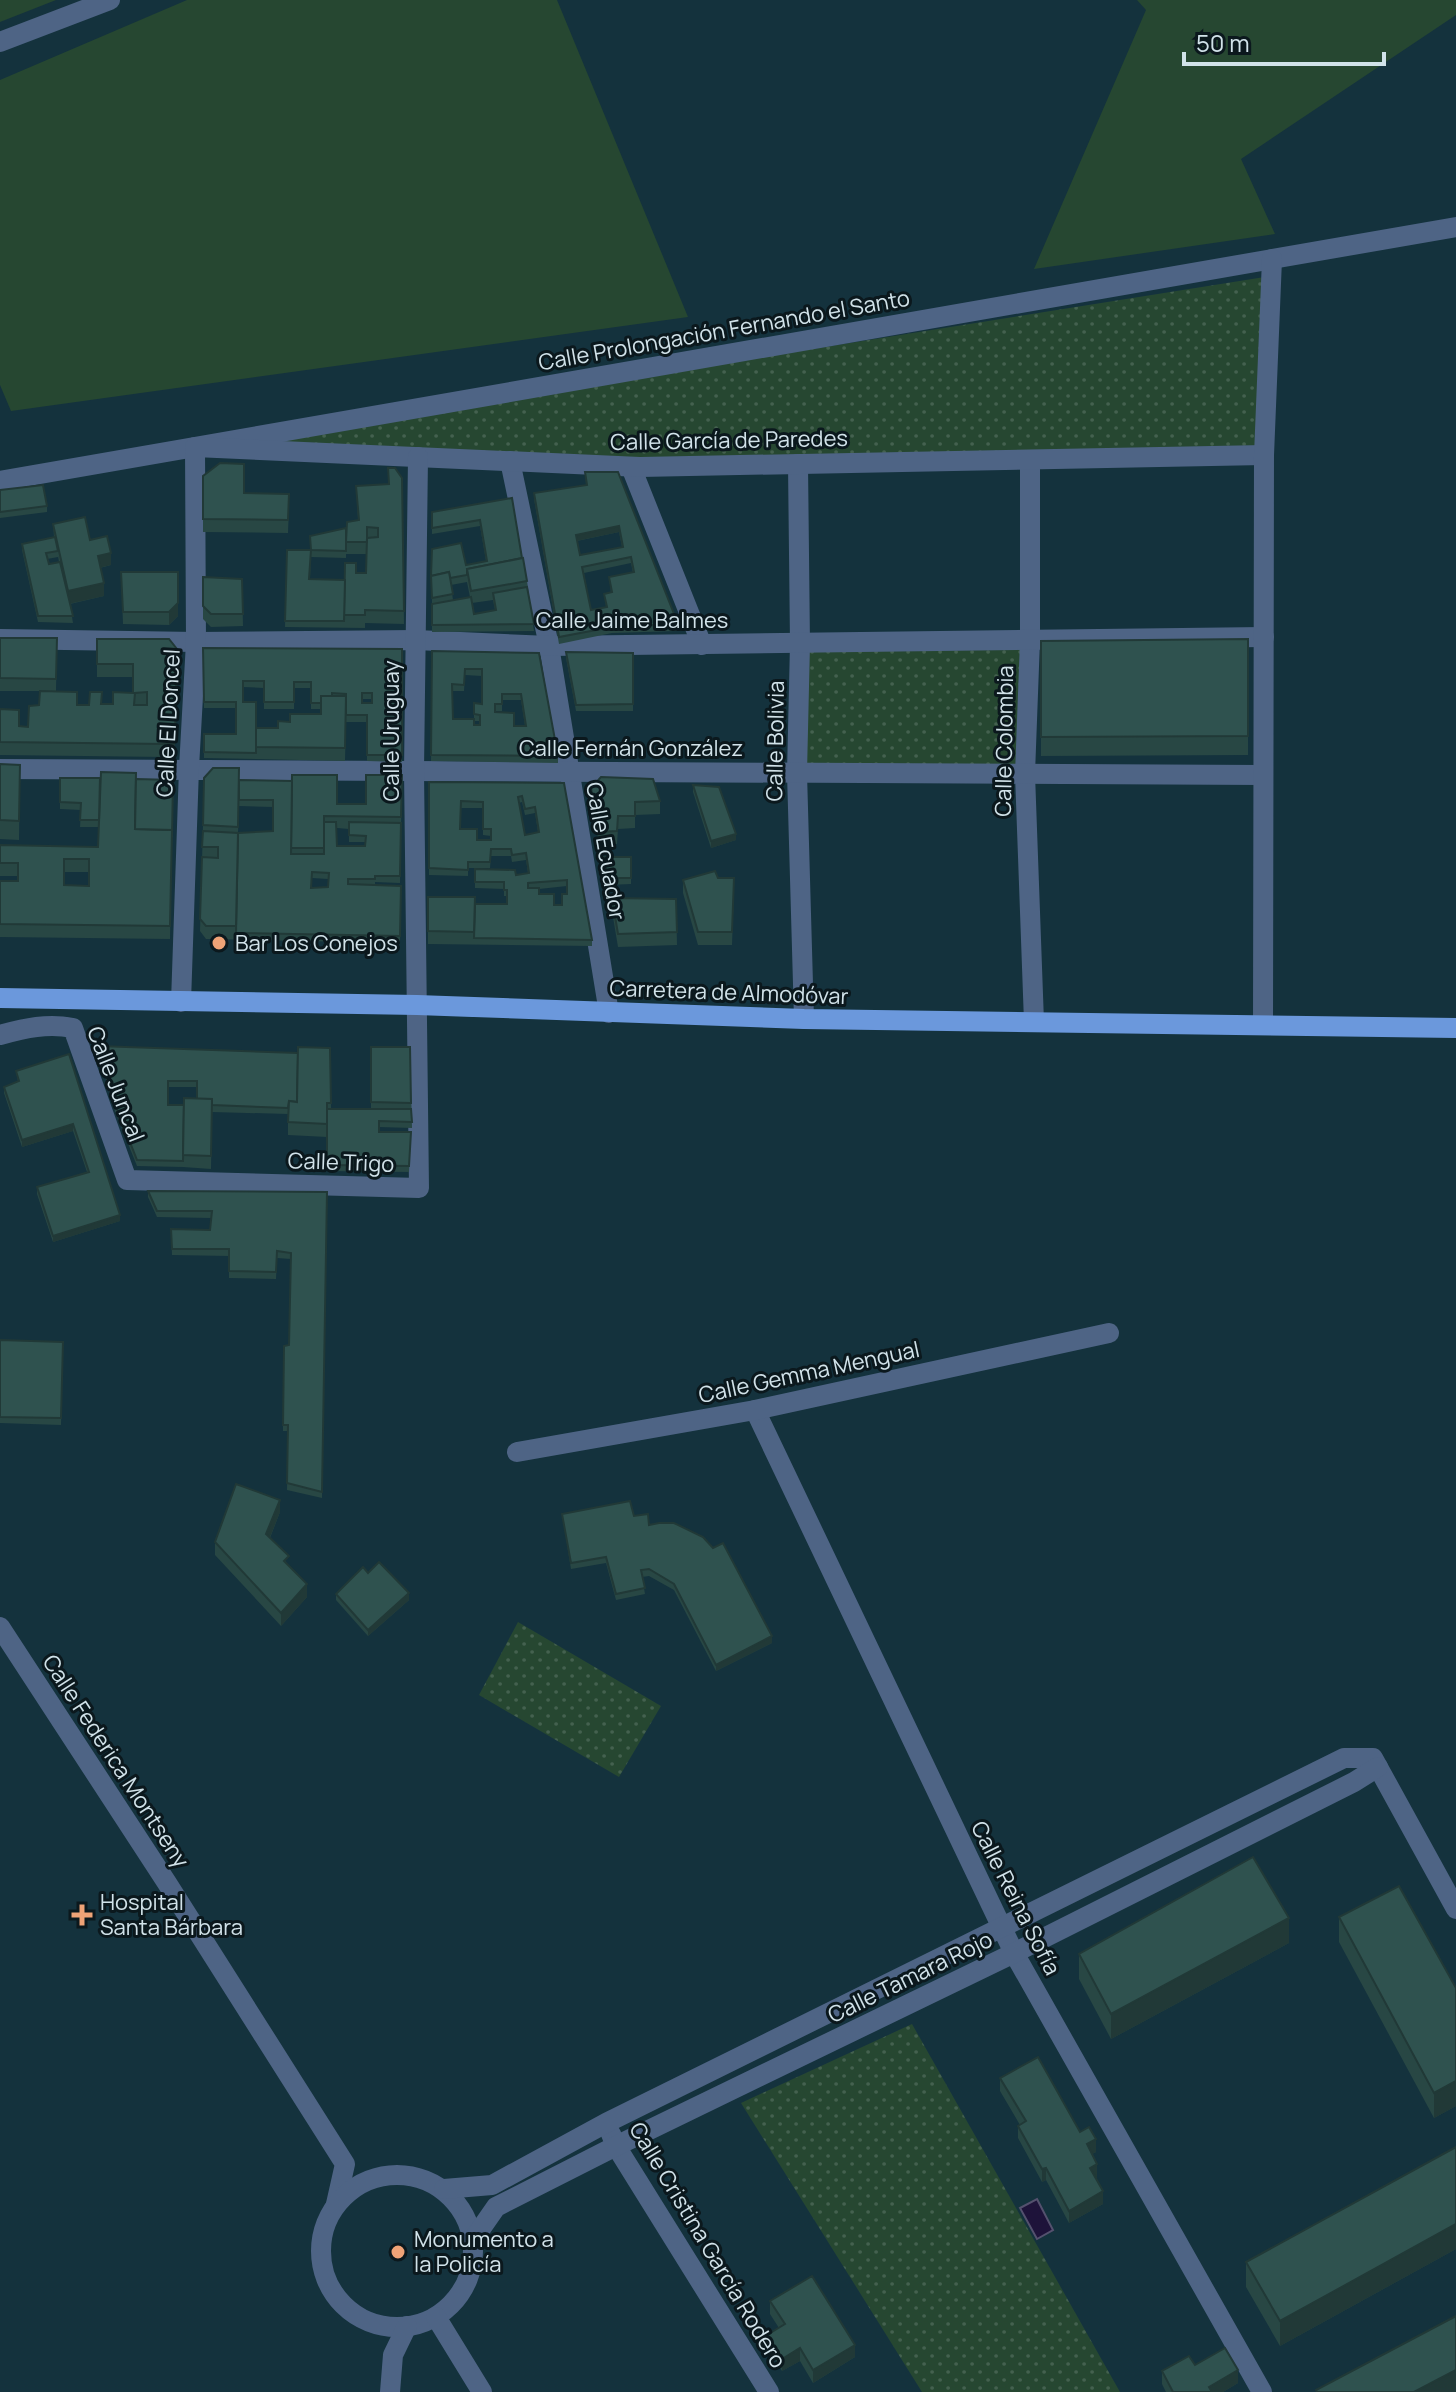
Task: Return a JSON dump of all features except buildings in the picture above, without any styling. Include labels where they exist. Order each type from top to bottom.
[{"type":"main road","name":"Carretera de Almodóvar","points":[[0,998],[417,1005],[804,1019],[1456,1028]]},
{"type":"street","points":[[0,42],[110,0]]},
{"type":"street","name":"Calle Prolongación Fernando el Santo","points":[[0,481],[1456,227]]},
{"type":"street","points":[[1263,1025],[1264,455],[1272,259]]},
{"type":"street","name":"Calle García de Paredes","points":[[195,447],[631,467],[1264,455]]},
{"type":"street","name":"Calle El Doncel","points":[[181,1002],[196,642],[195,447]]},
{"type":"street","name":"Calle Uruguay","points":[[417,1005],[414,771],[418,457]]},
{"type":"street","name":"Calle Colombia","points":[[1030,460],[1030,640],[1025,774],[1034,1022]]},
{"type":"street","name":"Calle Ecuador","points":[[510,461],[549,646],[609,1013]]},
{"type":"street","name":"Calle Bolivia","points":[[798,464],[800,644],[797,773],[804,1019]]},
{"type":"street","points":[[631,467],[702,645]]},
{"type":"street","name":"Calle Jaime Balmes","points":[[0,639],[196,642],[416,640],[549,646],[1264,637]]},
{"type":"street","name":"Calle Fernán González","points":[[0,769],[1263,775]]},
{"type":"street","name":"Calle Trigo","points":[[127,1180],[419,1188],[417,1005]]},
{"type":"street","name":"Calle Juncal","points":[[0,1035],[55,1024],[73,1028],[127,1180]]},
{"type":"street","name":"Calle Gemma Mengual","points":[[517,1452],[755,1410],[1109,1333]]},
{"type":"street","name":"Calle Reina Sofía","points":[[755,1410],[1014,1953],[1262,2392]]},
{"type":"street","name":"Calle Federica Montseny","points":[[0,1627],[159,1870],[345,2164]]},
{"type":"street","name":"Calle Tamara Rojo","points":[[444,2189],[492,2185],[606,2123],[1344,1758],[1373,1758],[1378,1767],[1354,1782],[1014,1953],[496,2207],[473,2240]]},
{"type":"street","points":[[1378,1767],[1456,1909]]},
{"type":"street","name":"Calle Cristina García Rodero","points":[[606,2123],[616,2146],[769,2392]]},
{"type":"street","points":[[345,2164],[387,2174],[417,2176],[444,2189],[464,2212],[473,2240],[471,2270],[458,2297],[436,2317],[407,2326],[377,2325],[351,2312],[331,2289],[321,2261],[323,2231],[336,2204],[345,2164]]},
{"type":"street","points":[[336,2204],[359,2184],[387,2174]]},
{"type":"street","points":[[436,2317],[482,2392]]},
{"type":"street","points":[[377,2325],[393,2355]]},
{"type":"street","points":[[390,2392],[393,2355],[407,2326]]},
{"type":"green space","points":[[0,0],[56,0],[0,22]]},
{"type":"green space","points":[[187,0],[557,0],[688,317],[11,411],[0,385],[0,80]]},
{"type":"green space","points":[[1137,0],[1456,0],[1456,15],[1241,159],[1275,234],[1034,269],[1146,10]]},
{"type":"green space","points":[[1271,276],[1264,455],[798,464],[196,447]]},
{"type":"green space","points":[[1030,640],[1025,774],[797,773],[800,644]]},
{"type":"green space","points":[[518,1622],[661,1706],[619,1777],[479,1695]]},
{"type":"green space","points":[[912,2024],[1120,2392],[922,2392],[741,2103]]},
{"type":"shaded area","points":[[1037,2199],[1053,2230],[1037,2239],[1020,2208]]},
{"type":"place","name":"Bar Los Conejos","points":[[219,943]]},
{"type":"place","name":"Hospital Santa Bárbara","points":[[82,1915]]},
{"type":"place","name":"Monumento a la Policía","points":[[398,2252]]}]
